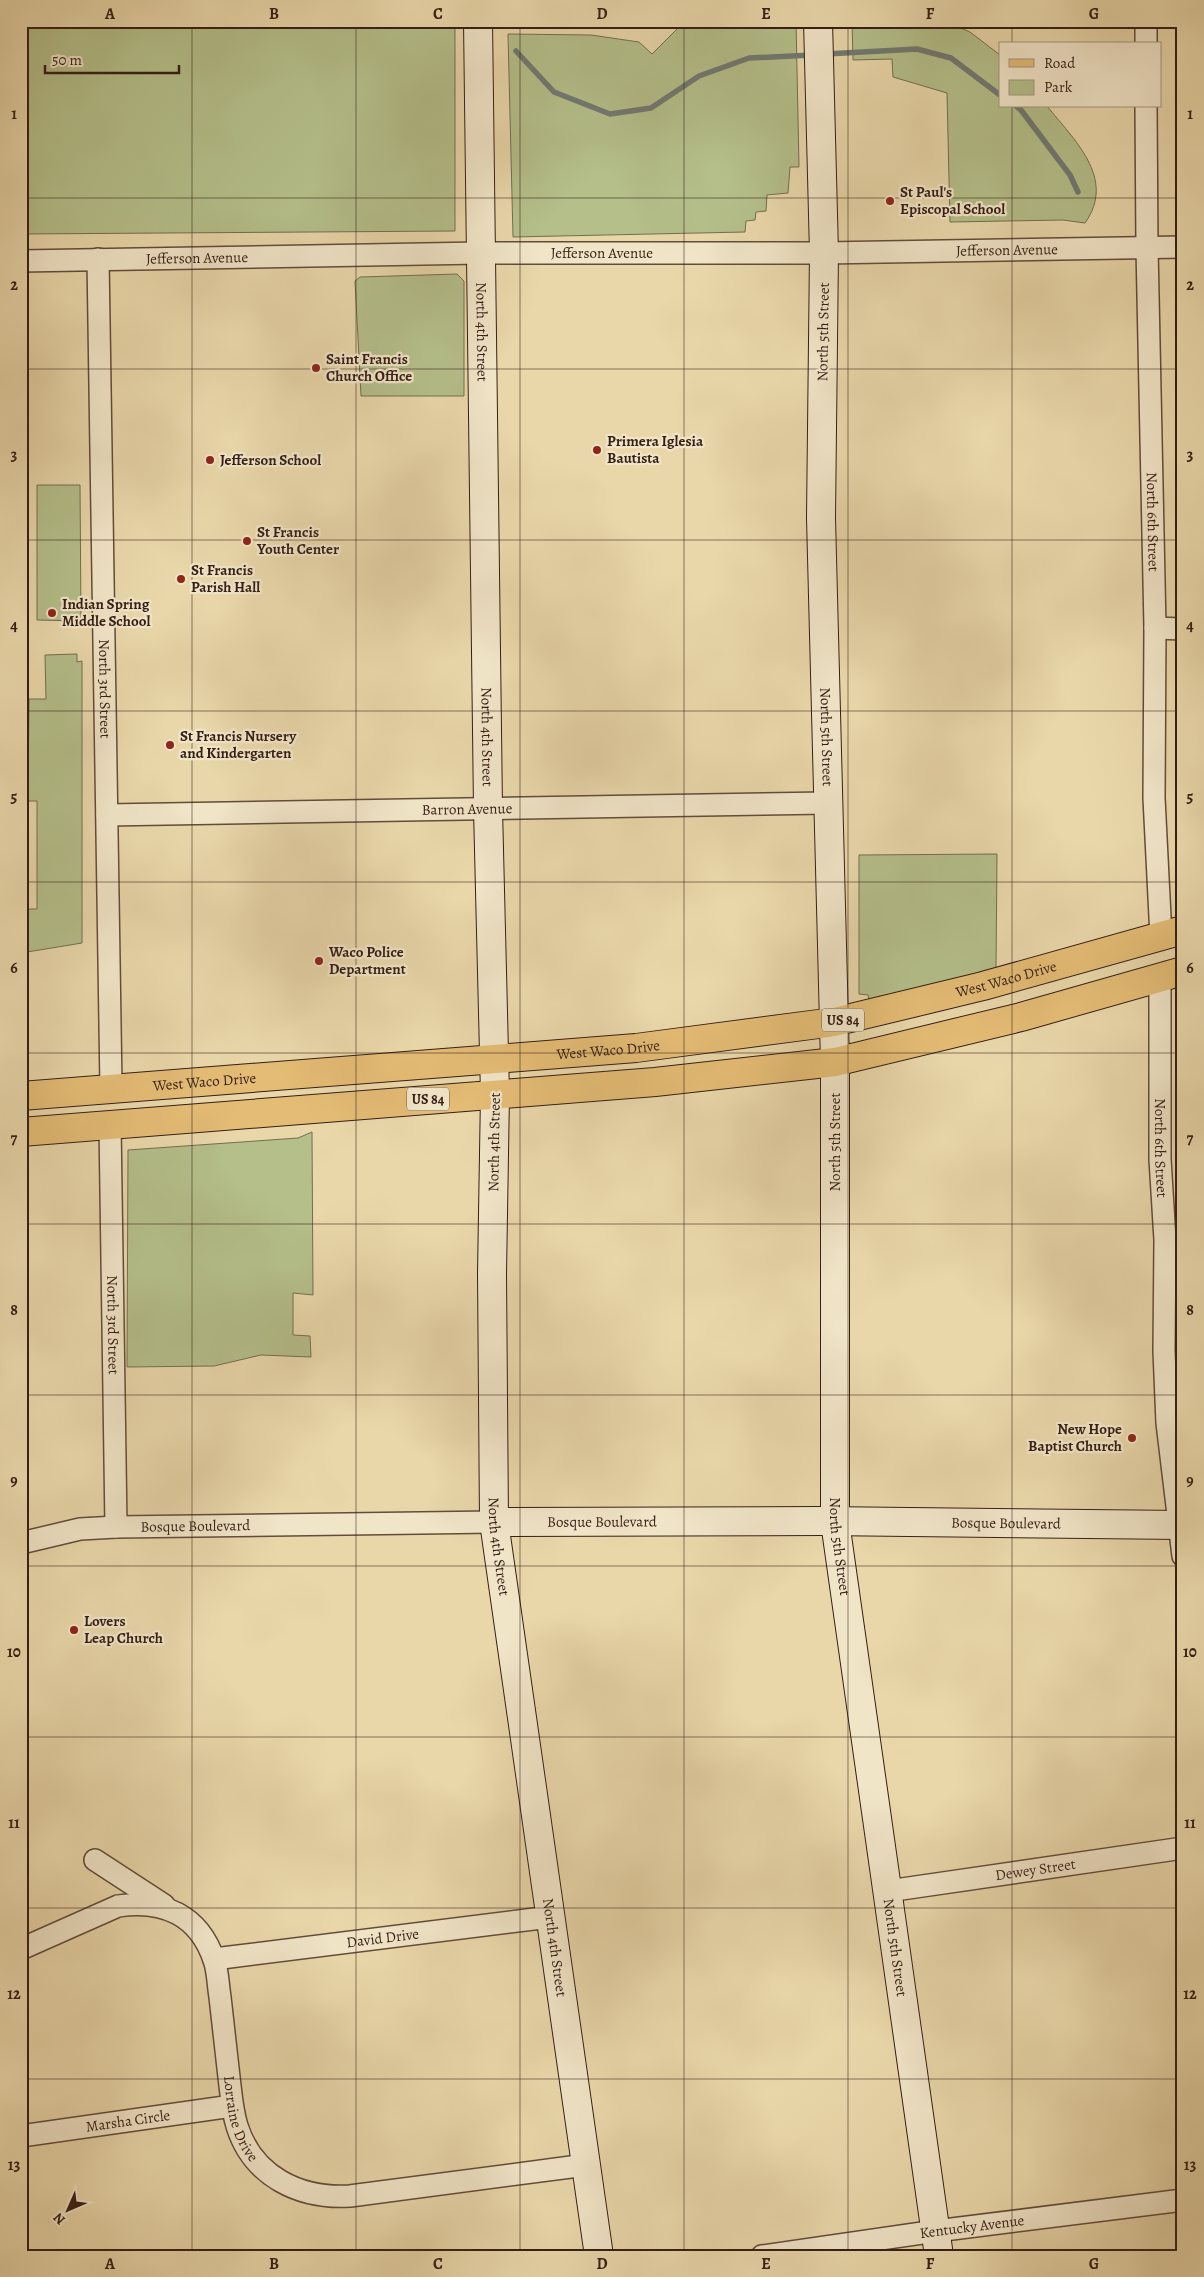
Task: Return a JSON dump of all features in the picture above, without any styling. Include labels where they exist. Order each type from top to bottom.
[{"type":"main road","name":"North 4th Street","points":[[478,21],[488,809],[495,1094],[492,1274],[494,1522],[599,2256]]},
{"type":"main road","name":"North 5th Street","points":[[818,21],[824,254],[821,518],[835,1062],[835,1522],[938,2243]]},
{"type":"main road","name":"West Waco Drive","points":[[21,1096],[636,1048],[834,1022],[983,986],[1172,933]]},
{"type":"main road","name":"US 84","points":[[21,1132],[665,1081],[835,1062],[1021,1017],[1172,974]]},
{"type":"main road","name":"Bosque Boulevard","points":[[494,1522],[1181,1525]]},
{"type":"street","points":[[1146,21],[1146,42]]},
{"type":"street","name":"North 6th Street","points":[[1146,108],[1155,628],[1154,798],[1172,933]]},
{"type":"street","name":"Jefferson Avenue","points":[[21,261],[480,253],[824,254],[1183,247]]},
{"type":"street","name":"North 3rd Street","points":[[98,259],[111,1088]]},
{"type":"street","points":[[1155,628],[1183,628]]},
{"type":"street","name":"Barron Avenue","points":[[107,815],[828,803]]},
{"type":"street","name":"North 6th Street","points":[[1172,974],[1160,1160],[1165,1240],[1164,1351],[1168,1423],[1183,1556]]},
{"type":"street","name":"North 3rd Street","points":[[110,1124],[116,1527]]},
{"type":"street","name":"Bosque Boulevard","points":[[21,1543],[80,1528],[494,1522]]},
{"type":"street","name":"Dewey Street","points":[[888,1891],[1183,1848]]},
{"type":"street","points":[[95,1860],[178,1914]]},
{"type":"street","name":"Lorraine Drive","points":[[21,1949],[118,1906],[150,1904],[161,1906],[178,1914],[202,1934],[214,1958],[232,2106],[242,2140],[264,2169],[291,2187],[312,2194],[332,2197],[350,2196],[586,2165]]},
{"type":"street","name":"David Drive","points":[[214,1958],[550,1917]]},
{"type":"street","name":"Marsha Circle","points":[[21,2136],[232,2106]]},
{"type":"street","name":"Kentucky Avenue","points":[[762,2256],[938,2243],[1183,2200]]},
{"type":"green space","name":"Indian Spring Middle School","points":[[21,21],[455,21],[455,231],[21,234]]},
{"type":"green space","points":[[685,21],[726,23],[796,21],[799,167],[790,167],[788,193],[767,195],[766,211],[756,212],[755,220],[746,221],[745,232],[513,237],[508,34],[591,35],[639,42],[652,54]]},
{"type":"green space","points":[[852,21],[944,21],[970,32],[999,54],[999,108],[1049,108],[1088,160],[1094,175],[1096,190],[1094,206],[1085,223],[1063,220],[950,222],[947,93],[893,77],[892,59],[853,60]]},
{"type":"green space","points":[[457,274],[464,281],[464,396],[361,396],[355,281],[360,277]]},
{"type":"green space","points":[[37,485],[80,485],[81,621],[37,620]]},
{"type":"green space","points":[[77,654],[77,662],[82,661],[82,943],[21,953],[21,909],[37,909],[37,801],[28,801],[29,699],[46,699],[45,655]]},
{"type":"green space","points":[[997,854],[996,971],[869,1001],[868,995],[859,994],[859,855]]},
{"type":"green space","points":[[312,1132],[313,1295],[293,1293],[293,1335],[310,1336],[311,1357],[261,1355],[214,1366],[127,1367],[128,1150],[298,1138]]},
{"type":"waterway","points":[[826,54],[917,49],[951,58],[999,94]]},
{"type":"waterway","points":[[516,51],[554,92],[610,114],[651,108],[699,76],[749,58],[812,55]]},
{"type":"waterway","points":[[1018,108],[1070,175],[1078,192]]},
{"type":"place","name":"St Paul's Episcopal School","points":[[890,201]]},
{"type":"place","name":"Saint Francis Church Office","points":[[316,368]]},
{"type":"place","name":"Primera Iglesia Bautista","points":[[597,450]]},
{"type":"place","name":"Jefferson School","points":[[210,460]]},
{"type":"place","name":"St Francis Youth Center","points":[[247,541]]},
{"type":"place","name":"St Francis Parish Hall","points":[[181,579]]},
{"type":"place","name":"Indian Spring Middle School","points":[[52,613]]},
{"type":"place","name":"St Francis Nursery and Kindergarten","points":[[170,745]]},
{"type":"place","name":"Waco Police Department","points":[[319,961]]},
{"type":"place","name":"New Hope Baptist Church","points":[[1132,1438]]},
{"type":"place","name":"Lovers Leap Church","points":[[74,1630]]}]
